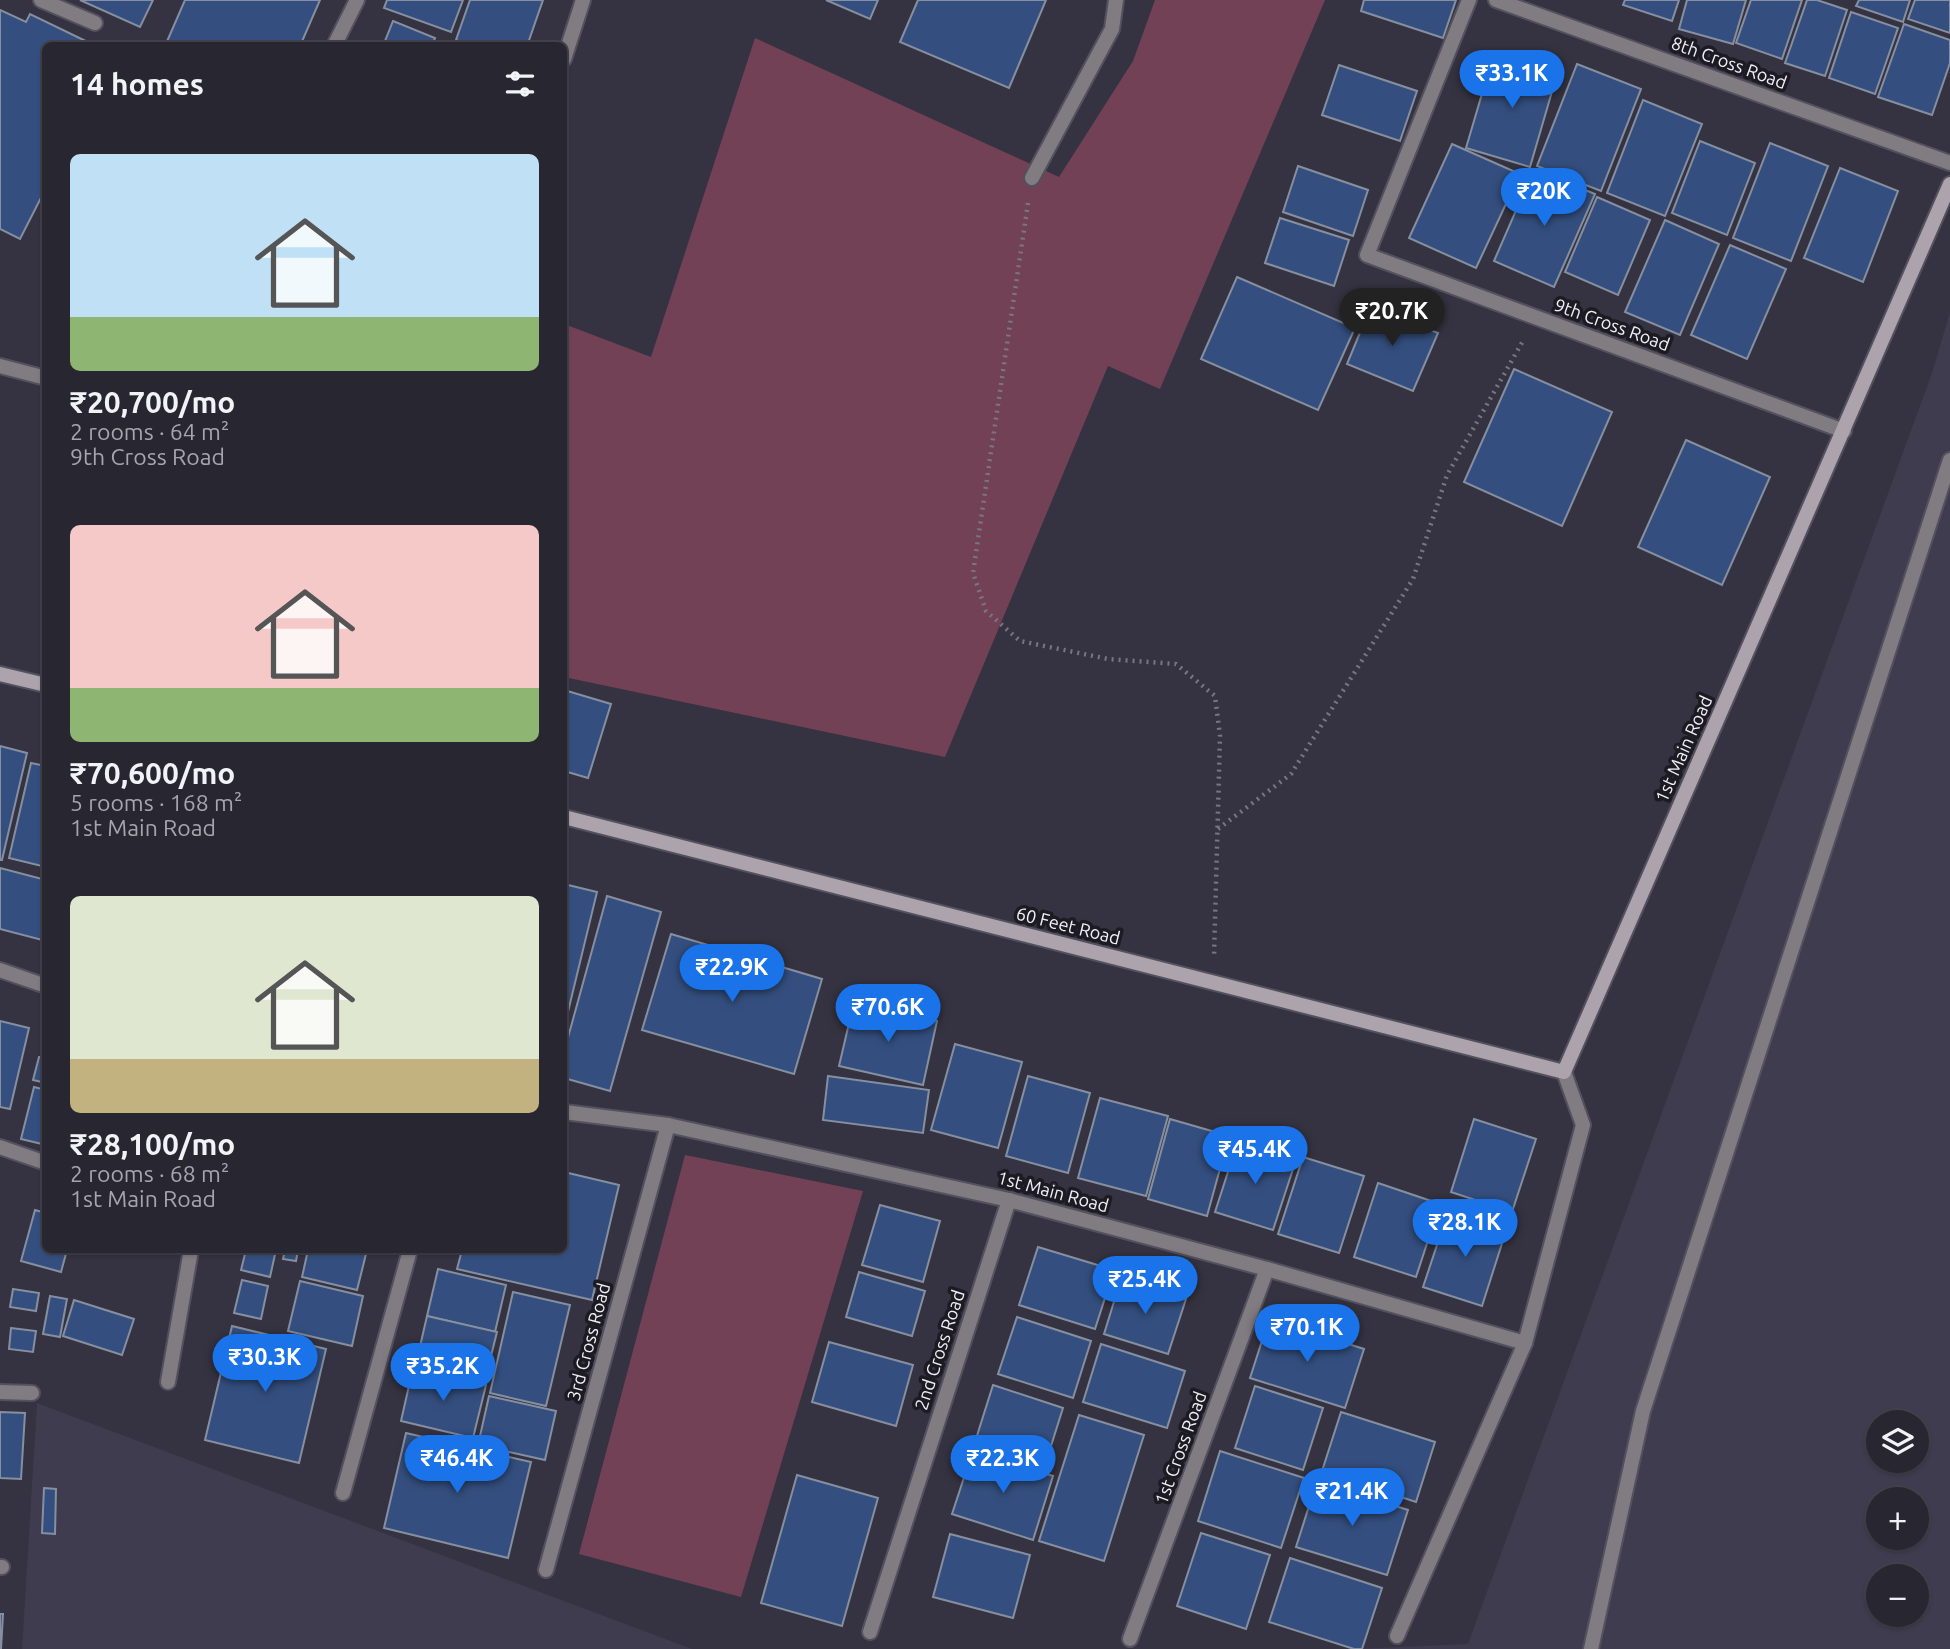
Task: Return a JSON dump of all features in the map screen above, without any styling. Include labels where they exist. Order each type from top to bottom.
[{"type":"street","points":[[41,0],[95,23]]},
{"type":"street","points":[[336,42],[357,0]]},
{"type":"street","points":[[567,50],[583,0]]},
{"type":"street","points":[[1032,178],[1112,29],[1116,0]]},
{"type":"street","name":"9th Cross Road","points":[[1469,0],[1367,256],[1844,431]]},
{"type":"street","name":"8th Cross Road","points":[[1496,0],[1950,163]]},
{"type":"street","name":"1st Main Road","points":[[1564,1072],[1950,184]]},
{"type":"street","points":[[0,366],[42,378]]},
{"type":"street","points":[[1591,1649],[1643,1411],[1950,460]]},
{"type":"street","points":[[0,674],[42,684]]},
{"type":"street","name":"60 Feet Road","points":[[567,818],[1564,1072]]},
{"type":"street","points":[[0,970],[42,985]]},
{"type":"street","points":[[1397,1636],[1525,1343],[1583,1125],[1564,1072]]},
{"type":"street","name":"1st Main Road","points":[[567,1112],[668,1125],[1009,1200],[1267,1269],[1525,1343]]},
{"type":"street","name":"3rd Cross Road","points":[[546,1570],[668,1125]]},
{"type":"street","points":[[0,1147],[42,1162]]},
{"type":"street","name":"2nd Cross Road","points":[[870,1632],[1009,1200]]},
{"type":"street","points":[[168,1382],[190,1253]]},
{"type":"street","points":[[344,1493],[409,1253]]},
{"type":"street","name":"1st Cross Road","points":[[1130,1639],[1267,1269]]},
{"type":"street","points":[[0,1392],[32,1393]]},
{"type":"path","points":[[1032,178],[973,573],[986,611],[1020,641],[1108,659],[1176,664],[1215,696],[1220,736],[1213,982]]},
{"type":"path","points":[[1217,829],[1291,774],[1413,579],[1447,475],[1536,318]]},
{"type":"shaded area","points":[[1155,0],[1325,0],[1160,389],[1108,366],[945,757],[567,678],[567,325],[651,357],[755,38],[1059,177],[1133,61]]},
{"type":"shaded area","points":[[1950,312],[1950,1649],[1355,1649],[1468,1644],[1932,373]]},
{"type":"shaded area","points":[[685,1155],[863,1191],[741,1597],[579,1554]]},
{"type":"shaded area","points":[[37,1403],[692,1649],[22,1649]]},
{"type":"building","points":[[80,0],[153,0],[140,27]]},
{"type":"building","points":[[185,0],[320,0],[302,42],[167,42]]},
{"type":"building","points":[[387,0],[463,0],[451,32],[384,8]]},
{"type":"building","points":[[470,0],[543,0],[528,42],[456,40]]},
{"type":"building","points":[[826,0],[878,0],[870,19]]},
{"type":"building","points":[[918,0],[1046,0],[1009,88],[900,42]]},
{"type":"building","points":[[1364,0],[1456,0],[1443,38],[1361,11]]},
{"type":"building","points":[[1625,0],[1679,0],[1672,21],[1623,5]]},
{"type":"building","points":[[1687,0],[1746,0],[1733,44],[1679,29]]},
{"type":"building","points":[[1751,0],[1802,0],[1782,59],[1736,43]]},
{"type":"building","points":[[1807,0],[1817,0],[1847,10],[1825,76],[1785,63]]},
{"type":"building","points":[[1859,0],[1910,0],[1903,22],[1856,6]]},
{"type":"building","points":[[1915,0],[1950,0],[1950,33],[1908,19]]},
{"type":"building","points":[[0,10],[26,22],[30,14],[88,42],[42,42],[42,196],[20,239],[0,229]]},
{"type":"building","points":[[1851,12],[1898,28],[1875,94],[1829,78]]},
{"type":"building","points":[[393,21],[435,38],[434,42],[385,42]]},
{"type":"building","points":[[1904,24],[1950,40],[1950,63],[1932,115],[1878,97]]},
{"type":"building","points":[[1494,53],[1558,71],[1530,167],[1466,148]]},
{"type":"building","points":[[1577,64],[1641,89],[1601,191],[1537,166]]},
{"type":"building","points":[[1339,65],[1417,91],[1400,141],[1322,115]]},
{"type":"building","points":[[1643,100],[1702,124],[1665,216],[1607,193]]},
{"type":"building","points":[[1700,141],[1755,163],[1727,235],[1672,213]]},
{"type":"building","points":[[1770,143],[1828,166],[1791,261],[1733,238]]},
{"type":"building","points":[[1452,144],[1520,174],[1476,268],[1409,238]]},
{"type":"building","points":[[1298,166],[1368,190],[1353,236],[1283,212]]},
{"type":"building","points":[[1840,168],[1898,191],[1863,282],[1804,258]]},
{"type":"building","points":[[1534,169],[1595,194],[1554,287],[1494,261]]},
{"type":"building","points":[[1597,197],[1650,220],[1618,295],[1565,272]]},
{"type":"building","points":[[1280,218],[1349,240],[1334,286],[1265,263]]},
{"type":"building","points":[[1665,220],[1719,244],[1680,335],[1625,312]]},
{"type":"building","points":[[1730,245],[1786,269],[1747,359],[1691,335]]},
{"type":"building","points":[[1237,277],[1355,328],[1318,410],[1201,359]]},
{"type":"building","points":[[1371,306],[1438,333],[1413,391],[1347,364]]},
{"type":"building","points":[[1514,369],[1612,412],[1562,526],[1464,482]]},
{"type":"building","points":[[1686,440],[1770,477],[1722,585],[1638,547]]},
{"type":"building","points":[[567,691],[611,704],[588,778],[567,772]]},
{"type":"building","points":[[0,746],[27,753],[2,860],[0,860]]},
{"type":"building","points":[[31,763],[42,765],[42,866],[9,858]]},
{"type":"building","points":[[0,868],[42,879],[42,940],[0,929]]},
{"type":"building","points":[[567,885],[597,892],[567,1016]]},
{"type":"building","points":[[607,896],[661,912],[610,1091],[567,1079],[567,1041]]},
{"type":"building","points":[[671,934],[822,979],[794,1074],[642,1030]]},
{"type":"building","points":[[854,1002],[937,1021],[923,1085],[839,1066]]},
{"type":"building","points":[[0,1021],[29,1028],[10,1109],[0,1107]]},
{"type":"building","points":[[955,1044],[1022,1062],[998,1148],[931,1130]]},
{"type":"building","points":[[39,1057],[42,1057],[42,1082],[33,1080]]},
{"type":"building","points":[[828,1076],[929,1090],[923,1133],[823,1120]]},
{"type":"building","points":[[1028,1076],[1090,1093],[1068,1173],[1006,1156]]},
{"type":"building","points":[[34,1087],[42,1089],[42,1144],[21,1139]]},
{"type":"building","points":[[1100,1098],[1168,1116],[1146,1196],[1078,1178]]},
{"type":"building","points":[[1170,1119],[1229,1136],[1207,1216],[1148,1199]]},
{"type":"building","points":[[1474,1119],[1536,1139],[1512,1212],[1451,1192]]},
{"type":"building","points":[[1238,1141],[1296,1160],[1273,1230],[1215,1212]]},
{"type":"building","points":[[1303,1157],[1364,1176],[1339,1253],[1278,1234]]},
{"type":"building","points":[[567,1173],[619,1185],[592,1300],[457,1269],[461,1253],[567,1253]]},
{"type":"building","points":[[1378,1183],[1440,1204],[1416,1277],[1354,1257]]},
{"type":"building","points":[[880,1205],[940,1221],[923,1282],[862,1265]]},
{"type":"building","points":[[35,1210],[42,1212],[42,1253],[66,1253],[61,1272],[21,1261]]},
{"type":"building","points":[[1448,1212],[1506,1231],[1482,1306],[1423,1287]]},
{"type":"building","points":[[1038,1247],[1114,1270],[1095,1329],[1019,1305]]},
{"type":"building","points":[[245,1253],[275,1253],[270,1277],[241,1270]]},
{"type":"building","points":[[284,1253],[297,1253],[296,1261],[283,1259]]},
{"type":"building","points":[[307,1253],[366,1253],[357,1290],[302,1277]]},
{"type":"building","points":[[438,1269],[506,1285],[495,1332],[427,1316]]},
{"type":"building","points":[[859,1272],[925,1291],[912,1336],[846,1317]]},
{"type":"building","points":[[1121,1279],[1186,1299],[1168,1354],[1104,1334]]},
{"type":"building","points":[[242,1280],[268,1286],[261,1319],[234,1313]]},
{"type":"building","points":[[300,1281],[363,1296],[352,1346],[288,1331]]},
{"type":"building","points":[[13,1289],[39,1293],[36,1311],[10,1307]]},
{"type":"building","points":[[513,1292],[570,1305],[546,1406],[490,1393]]},
{"type":"building","points":[[50,1296],[67,1299],[60,1337],[43,1334]]},
{"type":"building","points":[[74,1300],[134,1319],[122,1355],[63,1336]]},
{"type":"building","points":[[427,1316],[497,1332],[485,1380],[416,1364]]},
{"type":"building","points":[[1017,1317],[1091,1341],[1073,1398],[998,1374]]},
{"type":"building","points":[[1269,1319],[1364,1349],[1345,1408],[1250,1378]]},
{"type":"building","points":[[232,1326],[326,1349],[299,1463],[205,1440]]},
{"type":"building","points":[[11,1328],[36,1331],[33,1352],[9,1349]]},
{"type":"building","points":[[829,1342],[913,1365],[896,1426],[812,1402]]},
{"type":"building","points":[[1101,1344],[1185,1371],[1167,1428],[1083,1402]]},
{"type":"building","points":[[413,1368],[486,1385],[473,1438],[401,1421]]},
{"type":"building","points":[[993,1385],[1063,1408],[1045,1465],[975,1442]]},
{"type":"building","points":[[1255,1386],[1323,1408],[1303,1470],[1235,1448]]},
{"type":"building","points":[[489,1396],[556,1411],[545,1460],[478,1445]]},
{"type":"building","points":[[0,1412],[25,1413],[21,1479],[0,1478]]},
{"type":"building","points":[[1341,1412],[1435,1442],[1416,1502],[1322,1471]]},
{"type":"building","points":[[1079,1415],[1144,1435],[1104,1561],[1039,1541]]},
{"type":"building","points":[[406,1433],[531,1462],[508,1558],[384,1528]]},
{"type":"building","points":[[973,1450],[1053,1476],[1033,1540],[952,1514]]},
{"type":"building","points":[[1220,1451],[1304,1478],[1281,1548],[1198,1521]]},
{"type":"building","points":[[797,1475],[878,1498],[842,1626],[761,1603]]},
{"type":"building","points":[[1317,1481],[1408,1510],[1387,1575],[1296,1547]]},
{"type":"building","points":[[44,1488],[56,1489],[55,1534],[42,1533]]},
{"type":"building","points":[[1201,1533],[1270,1555],[1246,1629],[1177,1606]]},
{"type":"building","points":[[950,1534],[1030,1555],[1013,1618],[933,1597]]},
{"type":"building","points":[[1290,1558],[1382,1588],[1362,1649],[1354,1649],[1269,1622]]},
{"type":"building","points":[[0,1614],[3,1614],[1,1649],[0,1649]]}]
